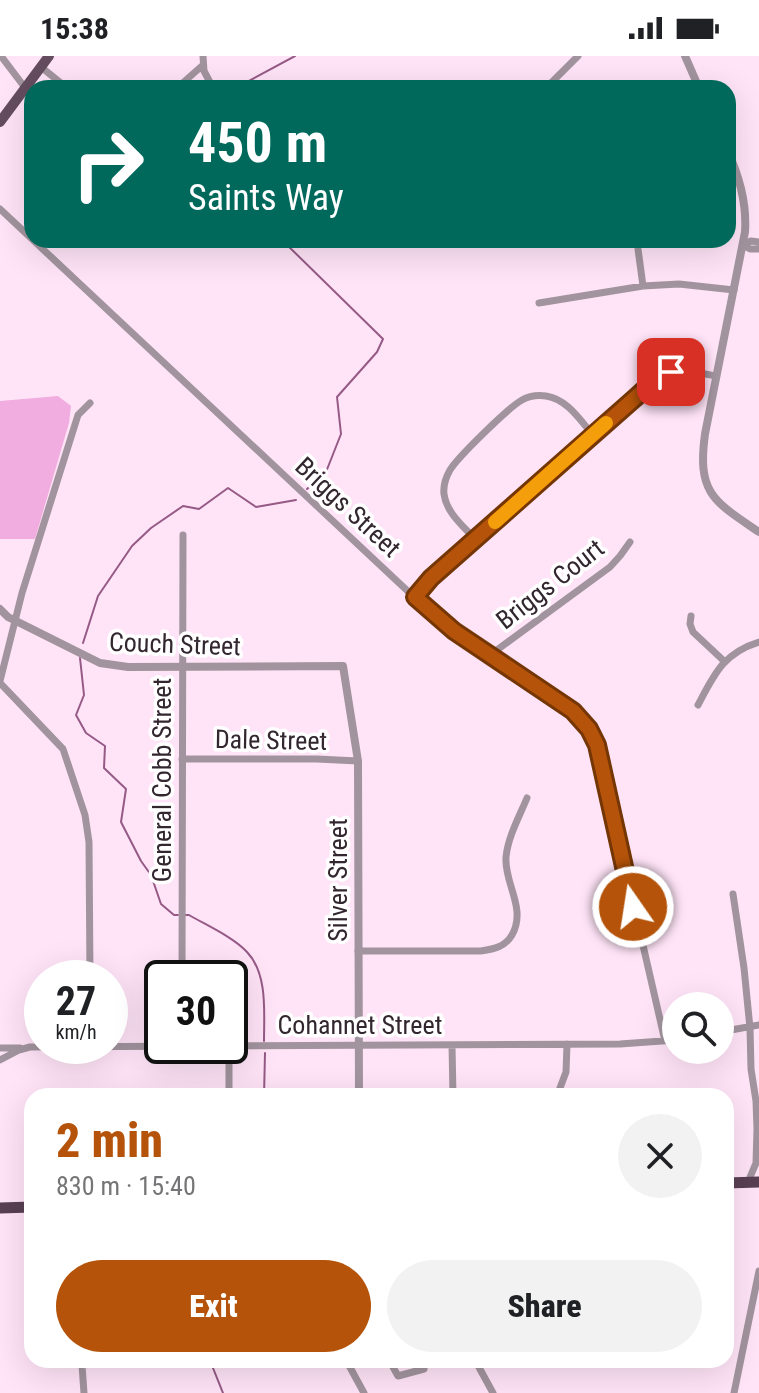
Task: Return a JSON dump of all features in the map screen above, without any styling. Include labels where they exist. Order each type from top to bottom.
[{"type":"highway","points":[[0,1208],[24,1207]]},
{"type":"main road","points":[[32,80],[49,56]]},
{"type":"main road","points":[[0,122],[24,92]]},
{"type":"street","points":[[1,56],[24,86]]},
{"type":"street","points":[[203,56],[207,80]]},
{"type":"street","points":[[554,80],[578,56]]},
{"type":"street","points":[[685,56],[696,80]]},
{"type":"street","points":[[186,80],[203,65]]},
{"type":"street","points":[[41,67],[57,80]]},
{"type":"street","points":[[736,171],[743,195],[743,245],[716,376],[702,466],[708,489],[718,502],[759,531]]},
{"type":"street","name":"Briggs Street","points":[[0,209],[24,231]]},
{"type":"street","points":[[743,245],[751,241],[759,242]]},
{"type":"street","points":[[743,245],[759,249]]},
{"type":"street","name":"Briggs Street","points":[[43,248],[448,626],[573,711],[584,722],[594,738],[662,1028]]},
{"type":"street","points":[[638,249],[643,286]]},
{"type":"street","points":[[539,303],[643,286],[679,284],[734,290]]},
{"type":"street","points":[[415,597],[431,578],[663,375],[684,370],[716,376]]},
{"type":"street","points":[[475,539],[449,510],[444,483],[455,464],[506,412],[528,397],[548,396],[564,404],[593,435]]},
{"type":"street","points":[[90,403],[78,415],[14,620],[0,682],[63,749],[85,815],[89,842],[90,960]]},
{"type":"street","name":"General Cobb Street","points":[[182,960],[183,535]]},
{"type":"street","name":"Briggs Court","points":[[490,655],[610,567],[630,542]]},
{"type":"street","name":"Couch Street","points":[[0,609],[8,617],[100,663],[128,667],[343,666]]},
{"type":"street","points":[[691,616],[693,632],[724,661]]},
{"type":"street","points":[[698,705],[724,661],[759,642]]},
{"type":"street","name":"Silver Street","points":[[343,666],[358,761],[359,1088]]},
{"type":"street","name":"Dale Street","points":[[182,759],[358,761]]},
{"type":"street","points":[[358,951],[481,951],[506,943],[516,925],[518,911],[507,872],[506,856],[527,798]]},
{"type":"street","points":[[733,894],[754,1026],[751,1069],[757,1129],[753,1182]]},
{"type":"street","points":[[734,1030],[754,1026]]},
{"type":"street","name":"Cohannet Street","points":[[248,1046],[662,1041]]},
{"type":"street","points":[[560,1088],[566,1072],[567,1044]]},
{"type":"street","points":[[452,1045],[453,1088]]},
{"type":"street","points":[[0,1048],[24,1047]]},
{"type":"street","name":"Cohannet Street","points":[[0,1060],[24,1049]]},
{"type":"street","points":[[229,1064],[229,1088]]},
{"type":"street","points":[[734,1393],[759,1274]]},
{"type":"street","points":[[82,1368],[84,1393]]},
{"type":"street","points":[[350,1368],[364,1393]]},
{"type":"street","points":[[393,1368],[398,1376],[424,1369]]},
{"type":"street","points":[[479,1368],[493,1393]]},
{"type":"shaded area","points":[[58,396],[71,406],[69,423],[35,539],[0,539],[0,401]]},
{"type":"waterway","points":[[251,80],[295,56]]},
{"type":"waterway","points":[[290,248],[383,339],[377,352],[337,397],[341,434],[326,472],[307,489]]},
{"type":"waterway","points":[[83,643],[98,596],[132,546],[151,528],[183,506],[199,509],[228,488],[256,507],[296,500]]},
{"type":"waterway","points":[[80,658],[84,695],[76,715],[86,733],[105,746],[104,768],[126,789],[121,822],[151,875],[161,904],[178,915]]},
{"type":"waterway","points":[[184,915],[227,936],[254,961],[262,982],[264,1041]]},
{"type":"waterway","points":[[264,1088],[265,1053]]},
{"type":"waterway","points":[[213,1368],[223,1393]]},
{"type":"slow traffic","points":[[495,522],[606,423]]},
{"type":"route","points":[[633,907],[597,745],[587,725],[573,711],[448,626],[415,597],[431,578],[656,379],[671,372]]}]
